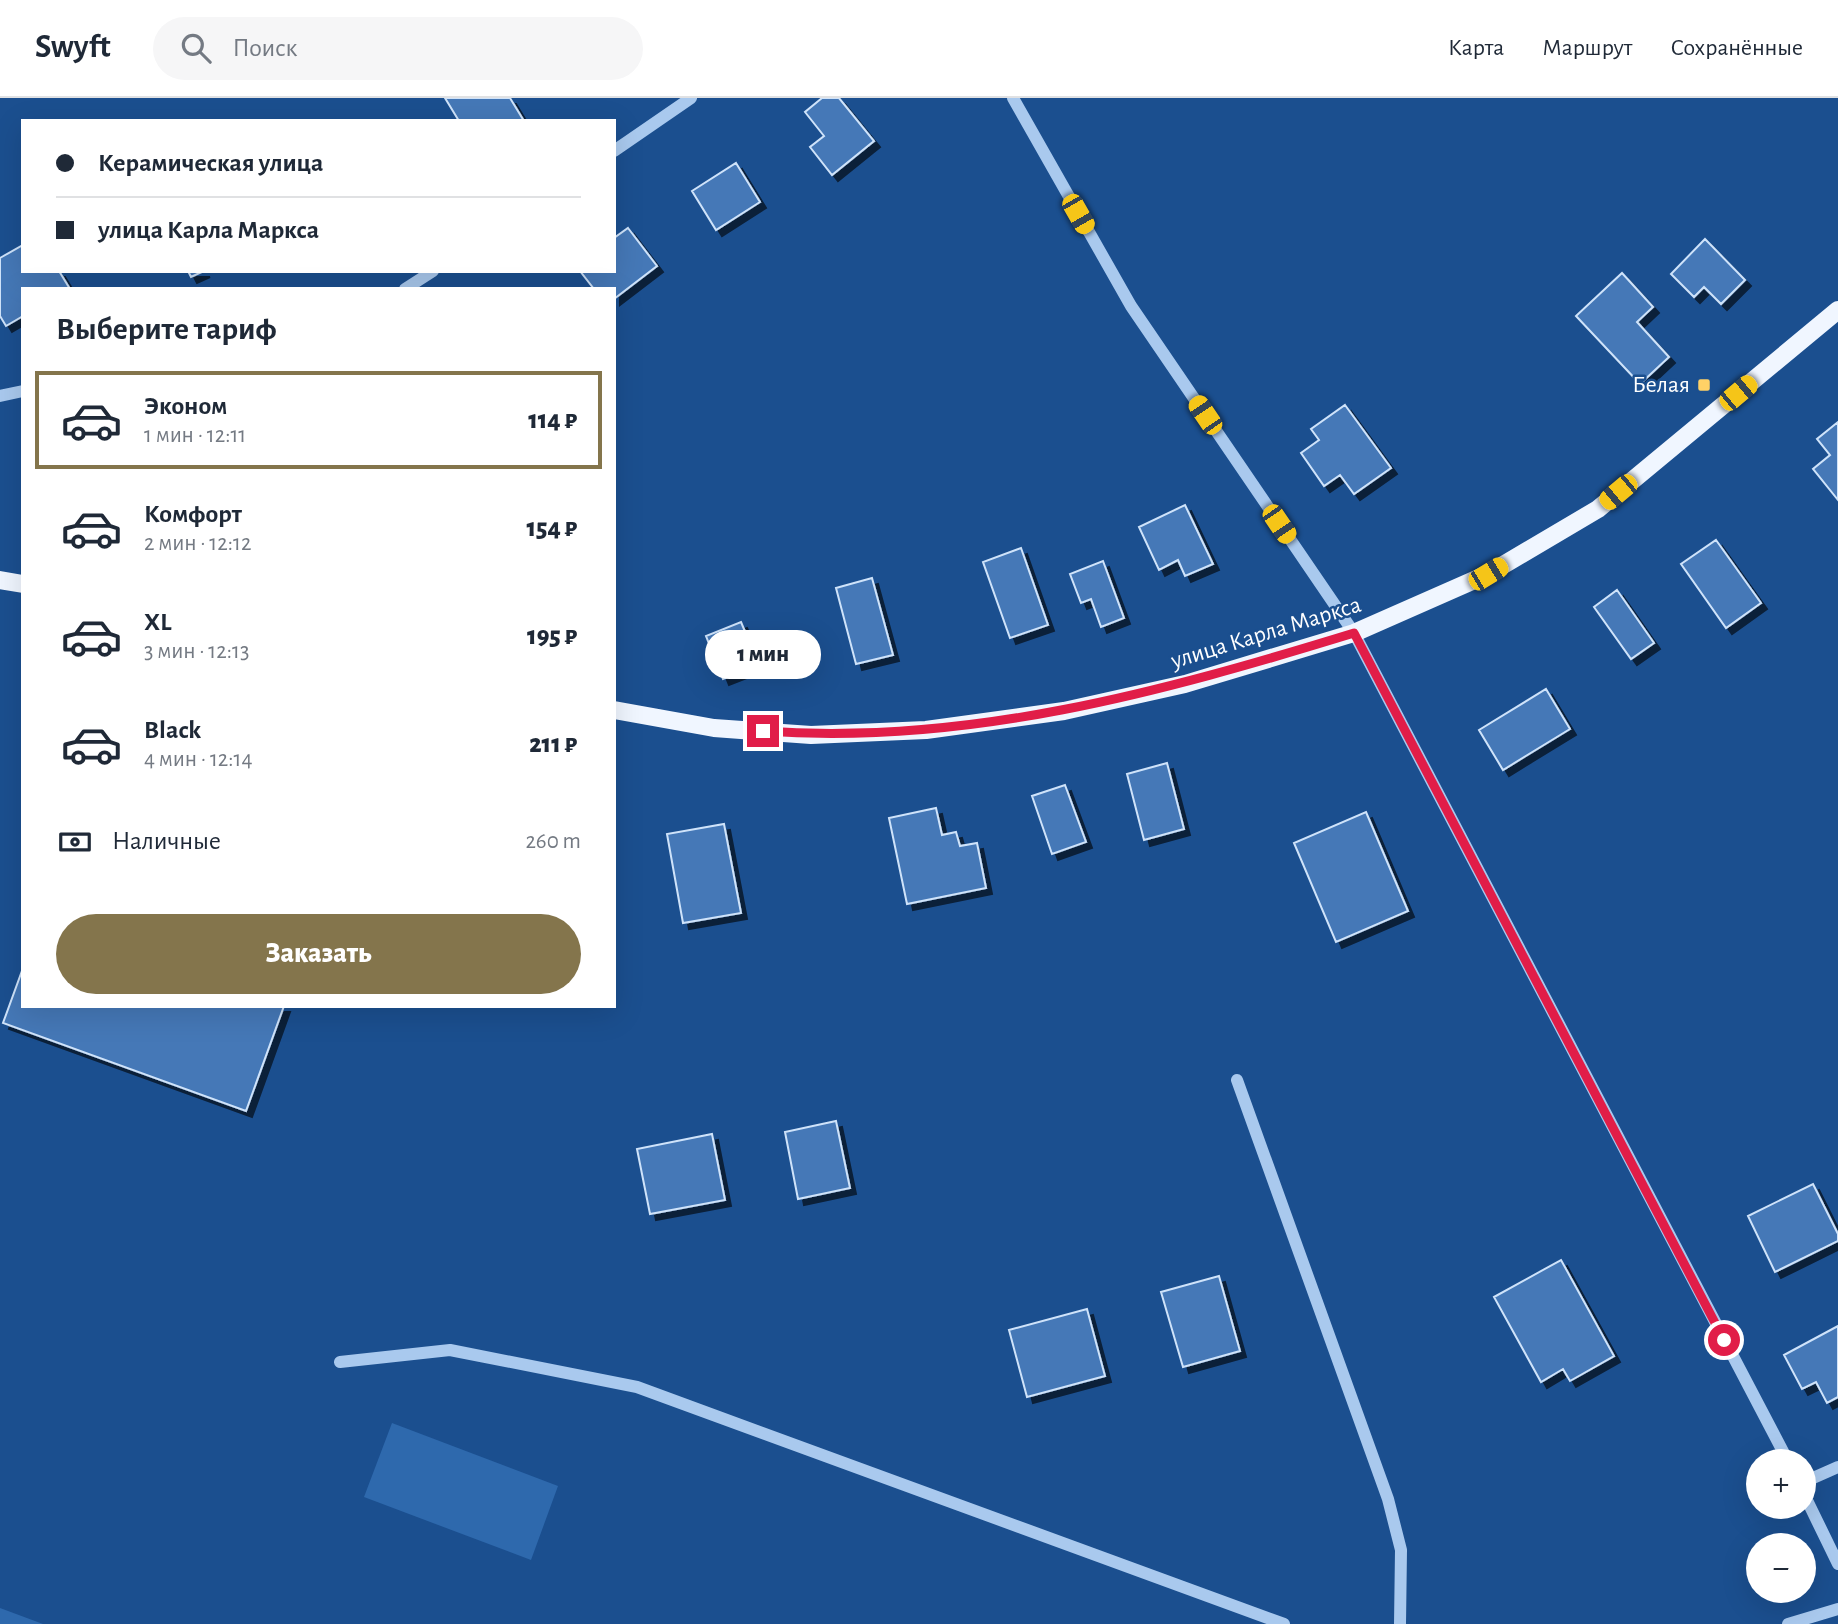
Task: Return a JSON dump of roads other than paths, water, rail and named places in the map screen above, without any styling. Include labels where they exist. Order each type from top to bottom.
[{"type":"main road","name":"улица Карла Маркса","points":[[616,710],[714,728],[798,734],[926,730],[1064,711],[1172,687],[1354,633],[1488,574],[1598,509],[1838,310]]},
{"type":"main road","points":[[0,580],[21,584]]},
{"type":"street","points":[[616,151],[691,98]]},
{"type":"street","points":[[1013,98],[1131,306],[1354,633],[1781,1449]]},
{"type":"street","points":[[408,287],[430,273]]},
{"type":"street","points":[[0,396],[21,391]]},
{"type":"street","points":[[1237,1080],[1388,1499],[1401,1550],[1400,1624]]},
{"type":"street","points":[[340,1362],[450,1350],[637,1387],[1284,1624]]},
{"type":"street","points":[[1816,1477],[1838,1467]]},
{"type":"street","points":[[1816,1519],[1838,1564]]},
{"type":"street","points":[[1788,1624],[1838,1609]]},
{"type":"place","name":"Белая","points":[[1704,385]]}]
